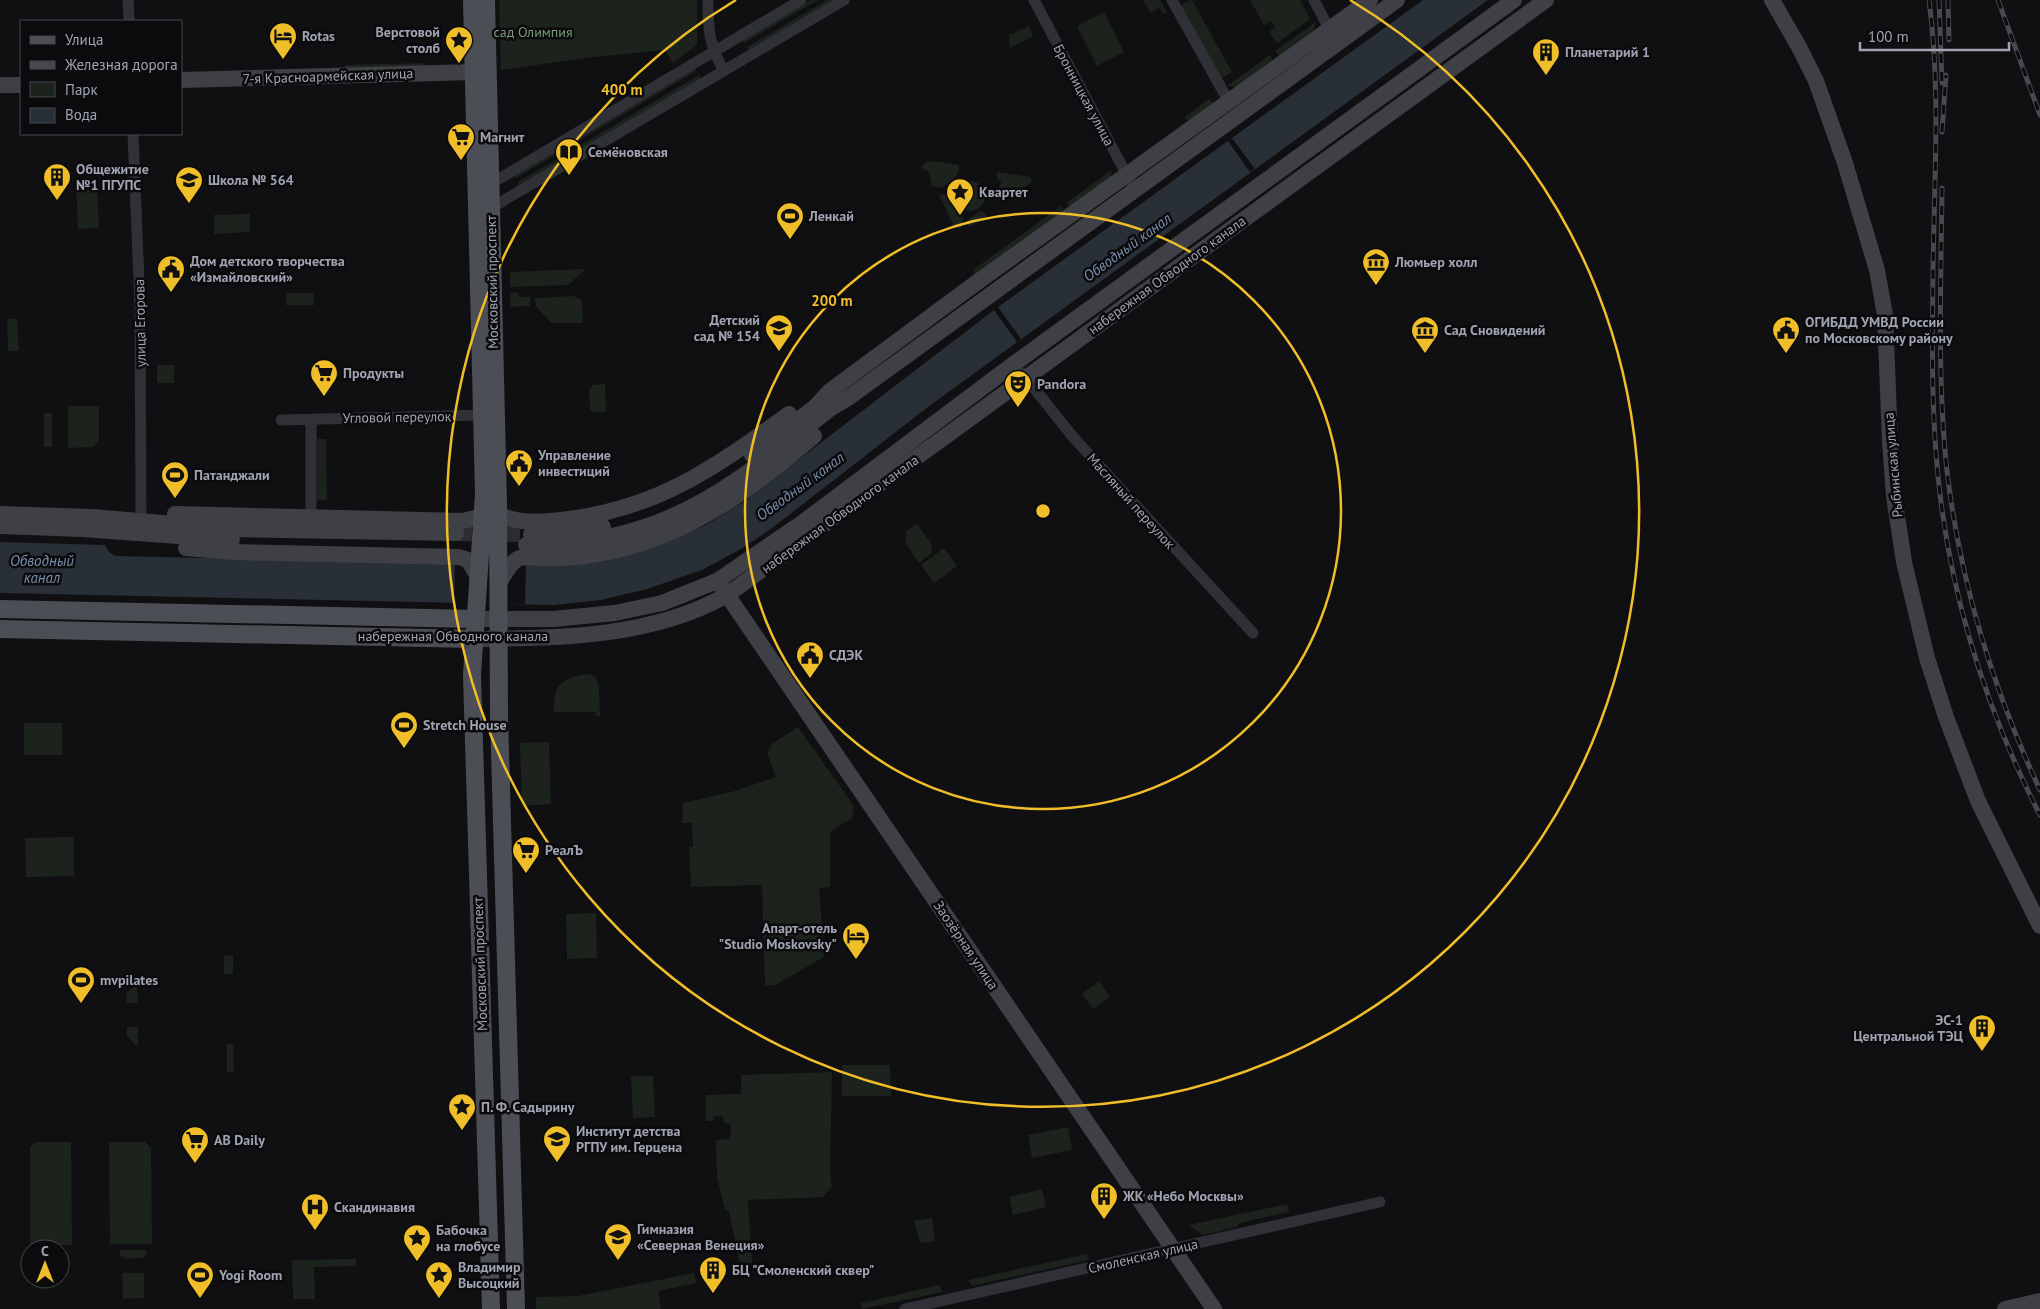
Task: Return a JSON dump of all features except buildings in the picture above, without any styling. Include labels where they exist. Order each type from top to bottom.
[{"type":"main road","name":"Московский проспект","points":[[472,0],[474,72],[484,188],[490,208],[490,515],[476,568],[472,675],[491,1309]]},
{"type":"main road","name":"Московский проспект","points":[[486,0],[482,415],[484,504],[490,515],[505,564],[498,585],[516,1309]]},
{"type":"main road","points":[[1370,0],[955,298],[830,391],[815,407],[709,486],[675,505],[638,519],[598,529],[526,540],[561,545],[599,540],[640,530],[678,515],[730,485],[831,408],[848,398],[1397,0]]},
{"type":"main road","name":"набережная Обводного канала","points":[[0,610],[475,611],[576,618],[633,610],[682,597],[717,581],[802,523],[1015,364],[1514,0]]},
{"type":"main road","name":"набережная Обводного канала","points":[[0,630],[499,639],[573,635],[632,628],[686,615],[727,595],[1546,0]]},
{"type":"main road","name":"Рыбинская улица","points":[[1772,0],[1799,47],[1818,88],[1845,163],[1879,277],[1886,315],[1890,442],[1894,496],[1904,562],[1927,658],[1952,734],[1978,801],[2040,926]]},
{"type":"main road","name":"7-я Красноармейская улица","points":[[182,80],[474,72]]},
{"type":"main road","points":[[0,85],[20,85]]},
{"type":"main road","points":[[92,517],[123,510],[311,519],[463,521],[490,515],[518,521],[560,520],[615,511],[653,499],[703,475],[809,399],[830,391]]},
{"type":"main road","points":[[505,564],[522,558],[581,556],[616,550],[650,541],[683,528],[731,501],[776,468],[836,416],[848,398]]},
{"type":"main road","points":[[0,514],[92,517],[233,529],[456,539],[198,538],[0,526]]},
{"type":"main road","points":[[121,532],[181,548],[234,552],[459,556],[476,568]]},
{"type":"main road","name":"Заозёрная улица","points":[[717,581],[1214,1309]]},
{"type":"main road","points":[[2005,1309],[2040,1302]]},
{"type":"street","points":[[128,0],[129,20]]},
{"type":"street","points":[[708,0],[708,35],[713,52],[724,71]]},
{"type":"street","points":[[484,188],[801,0]]},
{"type":"street","points":[[490,208],[844,0]]},
{"type":"street","name":"Бронницкая улица","points":[[1034,0],[1134,190]]},
{"type":"street","points":[[1172,0],[1229,102]]},
{"type":"street","points":[[1314,0],[1329,29]]},
{"type":"street","name":"улица Егорова","points":[[133,135],[140,306],[141,512]]},
{"type":"street","name":"Масляный переулок","points":[[1015,364],[1073,437],[1253,633]]},
{"type":"street","name":"Угловой переулок","points":[[281,420],[482,415]]},
{"type":"street","points":[[311,419],[311,519]]},
{"type":"street","name":"Смоленская улица","points":[[905,1309],[1380,1202]]},
{"type":"green space","name":"сад Олимпия","points":[[499,0],[697,0],[697,45],[673,63],[665,50],[585,58],[501,70]]},
{"type":"green space","points":[[811,0],[818,0],[744,43],[743,40]]},
{"type":"green space","points":[[827,0],[835,0],[748,50],[747,47]]},
{"type":"green space","points":[[1143,0],[1160,0],[1167,12],[1163,14],[1159,8],[1151,13]]},
{"type":"green space","points":[[1192,0],[1232,72],[1221,78],[1181,5]]},
{"type":"green space","points":[[1250,0],[1300,0],[1310,19],[1277,43],[1269,32],[1275,27],[1271,21],[1264,25]]},
{"type":"green space","points":[[1104,12],[1124,52],[1097,66],[1077,26]]},
{"type":"green space","points":[[1316,22],[1314,30],[1279,56],[1275,51]]},
{"type":"green space","points":[[1029,26],[1033,36],[1010,48],[1009,35]]},
{"type":"green space","points":[[1270,55],[1272,60],[1236,87],[1227,86]]},
{"type":"green space","points":[[424,63],[425,69],[345,71],[345,65]]},
{"type":"green space","points":[[695,69],[696,71],[516,178],[514,176]]},
{"type":"green space","points":[[699,75],[701,78],[519,185],[518,182]]},
{"type":"green space","points":[[1209,99],[1213,103],[1188,121],[1185,117]]},
{"type":"green space","points":[[934,161],[959,165],[956,176],[942,188],[932,186],[929,172],[921,167],[926,162]]},
{"type":"green space","points":[[1112,170],[1110,178],[1069,207],[1066,203]]},
{"type":"green space","points":[[998,172],[1030,177],[1032,182],[1003,202],[999,201],[997,196],[1001,182],[996,176]]},
{"type":"green space","points":[[970,181],[981,185],[985,196],[981,207],[970,211],[959,207],[955,196],[959,185]]},
{"type":"green space","points":[[97,185],[99,228],[78,229],[76,186]]},
{"type":"green space","points":[[956,185],[954,198],[958,215],[963,218],[961,228],[955,228],[939,195],[949,194]]},
{"type":"green space","points":[[1061,206],[1064,210],[975,274],[973,270]]},
{"type":"green space","points":[[983,211],[988,218],[968,227],[967,221],[978,212]]},
{"type":"green space","points":[[250,214],[250,232],[214,234],[214,215]]},
{"type":"green space","points":[[586,269],[568,285],[510,287],[510,272]]},
{"type":"green space","points":[[518,292],[519,297],[530,297],[530,306],[510,307],[510,293]]},
{"type":"green space","points":[[286,293],[314,293],[314,305],[286,305]]},
{"type":"green space","points":[[574,296],[582,301],[583,323],[551,323],[536,306],[535,298]]},
{"type":"green space","points":[[7,319],[17,319],[19,351],[8,351]]},
{"type":"green space","points":[[157,365],[174,365],[174,383],[157,383]]},
{"type":"green space","points":[[605,384],[606,412],[593,412],[590,409],[589,389],[593,385]]},
{"type":"green space","points":[[68,406],[99,406],[99,441],[93,447],[68,448]]},
{"type":"green space","points":[[44,413],[52,413],[52,447],[44,447]]},
{"type":"green space","points":[[317,439],[326,439],[327,500],[317,500]]},
{"type":"green space","points":[[917,524],[931,543],[932,553],[919,563],[906,544],[906,531]]},
{"type":"green space","points":[[944,548],[957,566],[934,583],[921,565]]},
{"type":"green space","points":[[587,674],[595,676],[599,686],[600,716],[596,716],[595,712],[554,712],[555,695],[560,684],[571,678]]},
{"type":"green space","points":[[24,723],[62,723],[62,755],[24,755]]},
{"type":"green space","points":[[798,727],[854,806],[852,818],[830,832],[830,887],[819,888],[824,957],[775,985],[765,986],[762,885],[691,887],[689,847],[693,847],[692,823],[682,823],[683,803],[735,791],[776,777],[767,753],[772,744]]},
{"type":"green space","points":[[549,742],[551,804],[522,806],[520,743]]},
{"type":"green space","points":[[74,837],[74,876],[26,877],[25,838]]},
{"type":"green space","points":[[596,913],[597,958],[567,959],[566,914]]},
{"type":"green space","points":[[233,955],[233,974],[224,974],[224,956]]},
{"type":"green space","points":[[1099,981],[1110,997],[1093,1009],[1082,994]]},
{"type":"green space","points":[[137,983],[138,1003],[127,1003],[126,994]]},
{"type":"green space","points":[[127,1027],[138,1027],[138,1045],[135,1045],[127,1036]]},
{"type":"green space","points":[[227,1044],[233,1044],[234,1072],[227,1072]]},
{"type":"green space","points":[[842,1065],[890,1065],[891,1096],[842,1096]]},
{"type":"green space","points":[[832,1072],[830,1171],[832,1187],[823,1197],[748,1200],[752,1263],[740,1265],[729,1211],[725,1210],[717,1177],[716,1140],[730,1139],[731,1124],[724,1123],[723,1116],[714,1116],[713,1121],[706,1121],[706,1095],[741,1094],[741,1075]]},
{"type":"green space","points":[[631,1076],[653,1076],[655,1117],[633,1118]]},
{"type":"green space","points":[[1068,1127],[1072,1150],[1032,1158],[1028,1135]]},
{"type":"green space","points":[[36,1142],[71,1142],[72,1245],[70,1245],[70,1239],[30,1239],[30,1147]]},
{"type":"green space","points":[[109,1142],[145,1142],[151,1148],[152,1244],[110,1244]]},
{"type":"green space","points":[[1042,1189],[1046,1207],[1013,1215],[1009,1197]]},
{"type":"green space","points":[[1287,1204],[1289,1212],[1239,1223],[1237,1227],[1203,1235],[1189,1225]]},
{"type":"green space","points":[[932,1218],[935,1241],[920,1243],[914,1221]]},
{"type":"green space","points":[[120,1250],[146,1250],[147,1254],[142,1258],[125,1259],[120,1255]]},
{"type":"green space","points":[[1087,1254],[1089,1260],[972,1286],[968,1280]]},
{"type":"green space","points":[[356,1259],[356,1266],[314,1267],[315,1299],[293,1299],[292,1260]]},
{"type":"green space","points":[[124,1273],[144,1273],[144,1298],[123,1299],[122,1275]]},
{"type":"green space","points":[[694,1273],[696,1283],[658,1291],[661,1309],[536,1309],[536,1297],[578,1296]]},
{"type":"green space","points":[[939,1285],[943,1292],[862,1309],[861,1303]]},
{"type":"water","name":"Обводный канал","points":[[1423,0],[1488,0],[928,407],[771,529],[741,549],[702,570],[647,589],[601,600],[553,605],[0,593],[0,542],[105,545],[109,552],[115,556],[498,564],[667,542],[706,525],[742,503],[994,310]]},
{"type":"pier","points":[[1232,138],[1255,169],[1250,172],[1228,141]]},
{"type":"pier","points":[[998,307],[1021,339],[1017,342],[994,310]]},
{"type":"pier","points":[[455,564],[526,565],[525,604],[454,603]]},
{"type":"tunnel","points":[[456,533],[527,534]]},
{"type":"railway","points":[[1929,0],[1933,34],[1936,102],[1933,387],[1935,445],[1941,502],[1955,583],[1977,663],[2005,740],[2040,815]]},
{"type":"railway","points":[[1939,0],[1942,83]]},
{"type":"railway","points":[[1948,0],[1949,40]]},
{"type":"railway","points":[[1998,0],[2040,115]]},
{"type":"railway","points":[[1942,132],[1946,75]]},
{"type":"railway","points":[[1942,188],[1940,330],[1942,401],[1947,471],[1953,512],[1970,594],[1993,674],[2007,713],[2040,790]]},
{"type":"place","name":"Rotas","points":[[283,60]]},
{"type":"place","name":"Верстовой столб","points":[[459,64]]},
{"type":"place","name":"Планетарий 1","points":[[1546,76]]},
{"type":"place","name":"Магнит","points":[[461,161]]},
{"type":"place","name":"Семёновская","points":[[569,176]]},
{"type":"place","name":"Общежитие №1 ПГУПС","points":[[57,201]]},
{"type":"place","name":"Школа № 564","points":[[189,204]]},
{"type":"place","name":"Квартет","points":[[960,216]]},
{"type":"place","name":"Ленкай","points":[[790,240]]},
{"type":"place","name":"Люмьер холл","points":[[1376,286]]},
{"type":"place","name":"Дом детского творчества «Измайловский»","points":[[171,293]]},
{"type":"place","name":"Детский сад № 154","points":[[779,352]]},
{"type":"place","name":"Сад Сновидений","points":[[1425,354]]},
{"type":"place","name":"ОГИБДД УМВД России по Московскому району","points":[[1786,354]]},
{"type":"place","name":"Продукты","points":[[324,397]]},
{"type":"place","name":"Pandora","points":[[1018,408]]},
{"type":"place","name":"Управление инвестиций","points":[[519,487]]},
{"type":"place","name":"Патанджали","points":[[175,499]]},
{"type":"place","name":"СДЭК","points":[[810,679]]},
{"type":"place","name":"Stretch House","points":[[404,749]]},
{"type":"place","name":"РеалЪ","points":[[526,874]]},
{"type":"place","name":"Апарт-отель \"Studio Moskovsky\"","points":[[856,960]]},
{"type":"place","name":"mvpilates","points":[[81,1004]]},
{"type":"place","name":"ЭС-1 Центральной ТЭЦ","points":[[1982,1052]]},
{"type":"place","name":"П. Ф. Садырину","points":[[462,1131]]},
{"type":"place","name":"Институт детства РГПУ им. Герцена","points":[[557,1163]]},
{"type":"place","name":"АВ Daily","points":[[195,1164]]},
{"type":"place","name":"ЖК «Небо Москвы»","points":[[1104,1220]]},
{"type":"place","name":"Скандинавия","points":[[315,1231]]},
{"type":"place","name":"Гимназия «Северная Венеция»","points":[[618,1261]]},
{"type":"place","name":"Бабочка на глобусе","points":[[417,1262]]},
{"type":"place","name":"БЦ \"Смоленский сквер\"","points":[[713,1294]]},
{"type":"place","name":"Yogi Room","points":[[200,1299]]},
{"type":"place","name":"Владимир Высоцкий","points":[[439,1299]]}]
